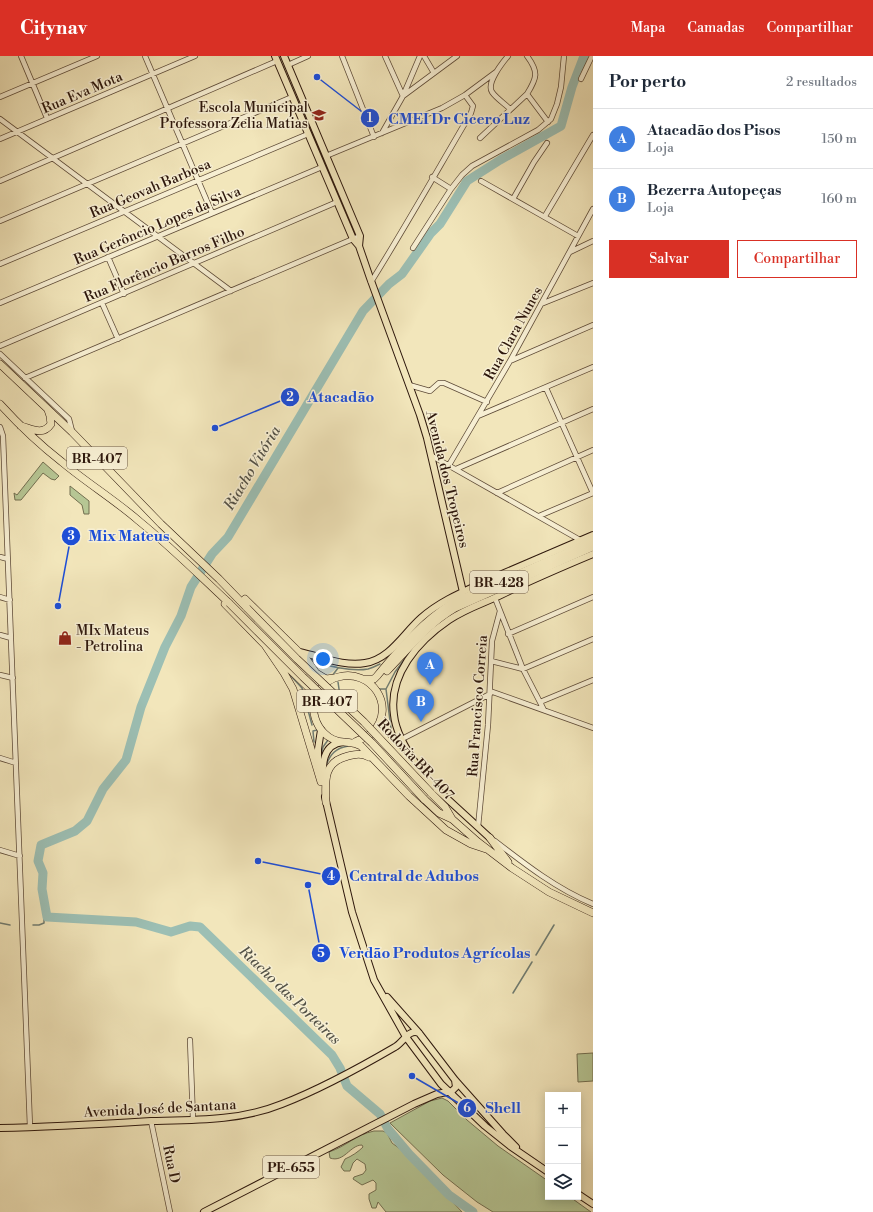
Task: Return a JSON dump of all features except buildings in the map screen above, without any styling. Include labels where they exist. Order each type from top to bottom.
[{"type":"highway","name":"BR-407","points":[[0,364],[72,432]]},
{"type":"highway","name":"BR-407","points":[[0,404],[19,425]]},
{"type":"highway","points":[[19,425],[37,431],[44,430],[51,424],[48,410]]},
{"type":"highway","name":"Rodovia BR-407","points":[[19,425],[62,462],[139,521],[186,561],[372,743],[424,799],[439,813],[452,819]]},
{"type":"highway","name":"Rodovia BR-407","points":[[72,432],[156,518],[222,581],[286,648],[364,722],[445,807],[452,819]]},
{"type":"highway","name":"BR-428","points":[[364,679],[374,679],[413,635],[433,616],[454,602],[562,552],[593,541]]},
{"type":"highway","name":"BR-428","points":[[376,688],[377,682],[416,638],[444,614],[456,608],[495,594],[593,547]]},
{"type":"highway","name":"BR-407","points":[[222,581],[238,592],[307,660],[318,675],[326,678],[334,678]]},
{"type":"highway","points":[[495,594],[515,588]]},
{"type":"highway","name":"BR-407","points":[[220,594],[221,599],[265,646],[313,692],[316,699]]},
{"type":"highway","points":[[433,616],[439,605]]},
{"type":"highway","points":[[265,646],[284,672],[293,689],[321,782]]},
{"type":"highway","points":[[380,721],[374,731],[365,738],[355,742],[344,742],[333,739],[321,730],[314,714],[314,703],[324,684],[334,678],[345,675],[357,676],[364,679],[376,688],[381,699],[381,731],[385,738],[432,785]]},
{"type":"highway","name":"BR-407","points":[[355,742],[361,746],[428,815],[446,830],[471,844],[486,849]]},
{"type":"highway","points":[[326,802],[325,778],[327,772],[335,761],[341,757],[361,753],[373,759]]},
{"type":"highway","name":"BR-407","points":[[452,819],[486,849],[512,868],[549,892],[593,913]]},
{"type":"highway","points":[[490,838],[512,868]]},
{"type":"main road","points":[[284,56],[360,236],[359,246]]},
{"type":"main road","points":[[276,58],[352,239],[359,246]]},
{"type":"main road","name":"Avenida dos Tropeiros","points":[[359,246],[420,415],[432,456],[463,592]]},
{"type":"main road","points":[[299,652],[316,655],[336,662],[355,664],[377,660],[386,654],[421,618],[439,605],[463,592],[562,552],[580,540],[593,535]]},
{"type":"main road","points":[[515,588],[593,554]]},
{"type":"main road","points":[[490,838],[432,785],[409,754],[394,716],[393,706],[398,679],[410,656],[432,633],[459,614],[495,594]]},
{"type":"main road","points":[[321,730],[317,757],[321,782],[352,912],[376,985],[406,1037],[441,1084],[451,1091],[485,1126],[510,1146],[545,1170]]},
{"type":"main road","points":[[326,802],[323,774],[324,760],[332,746],[336,743],[344,742]]},
{"type":"main road","points":[[376,985],[419,1033],[455,1080],[523,1154]]},
{"type":"main road","points":[[406,1037],[412,1032],[419,1033]]},
{"type":"main road","name":"Avenida José de Santana","points":[[0,1128],[193,1120],[244,1116],[282,1104],[338,1078],[399,1045],[406,1037]]},
{"type":"main road","points":[[451,1091],[456,1087],[455,1080]]},
{"type":"main road","name":"PE-655","points":[[204,1212],[379,1122],[437,1094],[451,1091]]},
{"type":"main road","points":[[581,1196],[593,1204]]},
{"type":"street","points":[[22,56],[47,118]]},
{"type":"street","points":[[0,97],[97,56]]},
{"type":"street","points":[[145,56],[212,213]]},
{"type":"street","name":"Rua Eva Mota","points":[[0,139],[195,56]]},
{"type":"street","points":[[288,65],[308,56]]},
{"type":"street","points":[[342,56],[374,137]]},
{"type":"street","points":[[385,56],[402,96]]},
{"type":"street","points":[[382,133],[422,56],[434,73]]},
{"type":"street","points":[[402,96],[457,56]]},
{"type":"street","points":[[326,156],[442,108],[465,96],[496,72],[508,56]]},
{"type":"street","points":[[480,138],[527,94],[536,78],[534,67],[527,56]]},
{"type":"street","points":[[413,248],[451,189],[462,175],[472,166],[538,130],[548,122],[554,114],[557,104],[561,87],[564,56]]},
{"type":"street","points":[[581,79],[592,56]]},
{"type":"street","points":[[0,181],[168,108],[276,58]]},
{"type":"street","points":[[496,72],[491,90],[510,109]]},
{"type":"street","points":[[527,94],[548,122]]},
{"type":"street","points":[[372,282],[399,238],[432,178],[472,113],[473,106],[465,96]]},
{"type":"street","points":[[0,221],[292,97]]},
{"type":"street","points":[[0,119],[231,291]]},
{"type":"street","name":"Rua Geovah Barbosa","points":[[0,264],[308,134]]},
{"type":"street","points":[[545,216],[593,135]]},
{"type":"street","points":[[513,198],[547,143]]},
{"type":"street","name":"Rua Gerôncio Lopes da Silva","points":[[0,303],[322,167]]},
{"type":"street","points":[[432,178],[451,189]]},
{"type":"street","points":[[481,181],[578,236]]},
{"type":"street","name":"Rua Florêncio Barros Filho","points":[[0,346],[195,264],[337,202]]},
{"type":"street","name":"Rua Clara Nunes","points":[[449,465],[487,402],[593,210]]},
{"type":"street","points":[[25,378],[360,236]]},
{"type":"street","points":[[570,252],[593,241]]},
{"type":"street","points":[[108,257],[124,294]]},
{"type":"street","points":[[541,304],[593,283]]},
{"type":"street","points":[[102,303],[118,339]]},
{"type":"street","points":[[510,361],[593,325]]},
{"type":"street","points":[[0,354],[69,419],[72,432]]},
{"type":"street","points":[[478,416],[593,367]]},
{"type":"street","points":[[409,385],[428,391],[432,390],[439,383],[444,382],[487,402]]},
{"type":"street","points":[[539,516],[593,493],[546,388]]},
{"type":"street","points":[[456,468],[593,409]]},
{"type":"street","points":[[0,427],[2,436],[2,482],[6,521],[10,600],[30,1127]]},
{"type":"street","points":[[497,492],[593,450]]},
{"type":"street","points":[[432,456],[456,468],[580,540]]},
{"type":"street","points":[[0,519],[6,521]]},
{"type":"street","points":[[0,558],[8,559]]},
{"type":"street","points":[[495,594],[508,634],[523,669],[544,710]]},
{"type":"street","points":[[0,597],[10,600]]},
{"type":"street","points":[[508,634],[593,597]]},
{"type":"street","name":"Rua Francisco Correia","points":[[478,827],[490,693],[493,634],[500,611]]},
{"type":"street","points":[[0,635],[11,638]]},
{"type":"street","points":[[492,662],[523,669],[593,639]]},
{"type":"street","points":[[0,675],[13,678]]},
{"type":"street","points":[[540,702],[593,680]]},
{"type":"street","points":[[402,739],[490,693],[544,710],[593,728]]},
{"type":"street","points":[[0,758],[16,763]]},
{"type":"street","points":[[490,838],[528,866],[576,897],[593,904]]},
{"type":"street","points":[[0,850],[20,856]]},
{"type":"street","points":[[190,1040],[193,1120]]},
{"type":"street","name":"Rua D","points":[[152,1121],[170,1212]]},
{"type":"green space","points":[[43,462],[59,476],[55,480],[43,473],[21,500],[15,500],[14,493],[17,495]]},
{"type":"green space","points":[[70,486],[89,501],[89,514],[84,514],[82,505],[70,495]]},
{"type":"green space","points":[[593,1053],[593,1081],[578,1082],[577,1054]]},
{"type":"green space","points":[[442,1098],[448,1101],[467,1120],[498,1146],[545,1179],[545,1200],[574,1200],[591,1212],[493,1212],[477,1202],[443,1175],[390,1123],[430,1101]]},
{"type":"green space","points":[[374,1131],[385,1132],[392,1143],[411,1157],[429,1179],[440,1188],[462,1212],[386,1212],[378,1202],[376,1208],[372,1208],[369,1194],[376,1190],[376,1183],[373,1180],[362,1185],[353,1179],[354,1177],[363,1174],[366,1170],[365,1164],[357,1159],[353,1163],[350,1171],[344,1171],[341,1167],[345,1159],[359,1151],[363,1147],[362,1145],[335,1159],[330,1158],[329,1152],[341,1147],[361,1135]]},
{"type":"waterway","name":"Riacho Vitória","points":[[473,1212],[449,1195],[409,1154],[388,1129],[380,1114],[347,1086],[340,1068],[332,1055],[200,927],[190,926],[171,932],[136,922],[47,917],[42,889],[43,873],[38,861],[41,845],[75,831],[87,821],[103,789],[126,760],[141,707],[165,647],[181,616],[191,587],[212,554],[228,537],[363,311],[389,284],[402,274],[431,233],[440,224],[467,181],[500,160],[561,126],[572,87],[584,56]]},
{"type":"waterway","points":[[400,749],[392,737],[386,689],[395,672],[409,653]]},
{"type":"waterway","points":[[310,659],[323,664],[354,670],[368,669],[380,664]]},
{"type":"waterway","points":[[332,676],[338,668]]},
{"type":"waterway","points":[[289,674],[302,688],[312,725]]},
{"type":"waterway","points":[[338,682],[340,696]]},
{"type":"waterway","points":[[377,689],[386,689]]},
{"type":"waterway","points":[[325,693],[334,698]]},
{"type":"waterway","points":[[314,742],[313,731],[317,730]]},
{"type":"waterway","points":[[321,757],[323,747],[328,740]]},
{"type":"waterway","points":[[326,766],[329,758],[334,752],[340,748],[348,746]]},
{"type":"waterway","name":"Riacho das Porteiras","points":[[33,925],[44,923],[44,918],[47,917]]},
{"type":"waterway","points":[[0,923],[10,925]]},
{"type":"waterway","points":[[536,955],[554,925]]},
{"type":"waterway","points":[[513,993],[532,962]]},
{"type":"place","name":"CMEI Dr Cicero Luz","points":[[317,77]]},
{"type":"place","name":"Escola Municipal Professora Zelia Matias","points":[[319,115]]},
{"type":"place","name":"Atacadão","points":[[215,428]]},
{"type":"place","name":"Mix Mateus","points":[[58,606]]},
{"type":"place","name":"MIx Mateus - Petrolina","points":[[65,638]]},
{"type":"place","name":"Atacadão dos Pisos","points":[[430,685]]},
{"type":"place","name":"Bezerra Autopeças","points":[[421,722]]},
{"type":"place","name":"Central de Adubos","points":[[258,861]]},
{"type":"place","name":"Verdão Produtos Agrícolas","points":[[308,885]]},
{"type":"place","name":"Shell","points":[[412,1076]]}]
